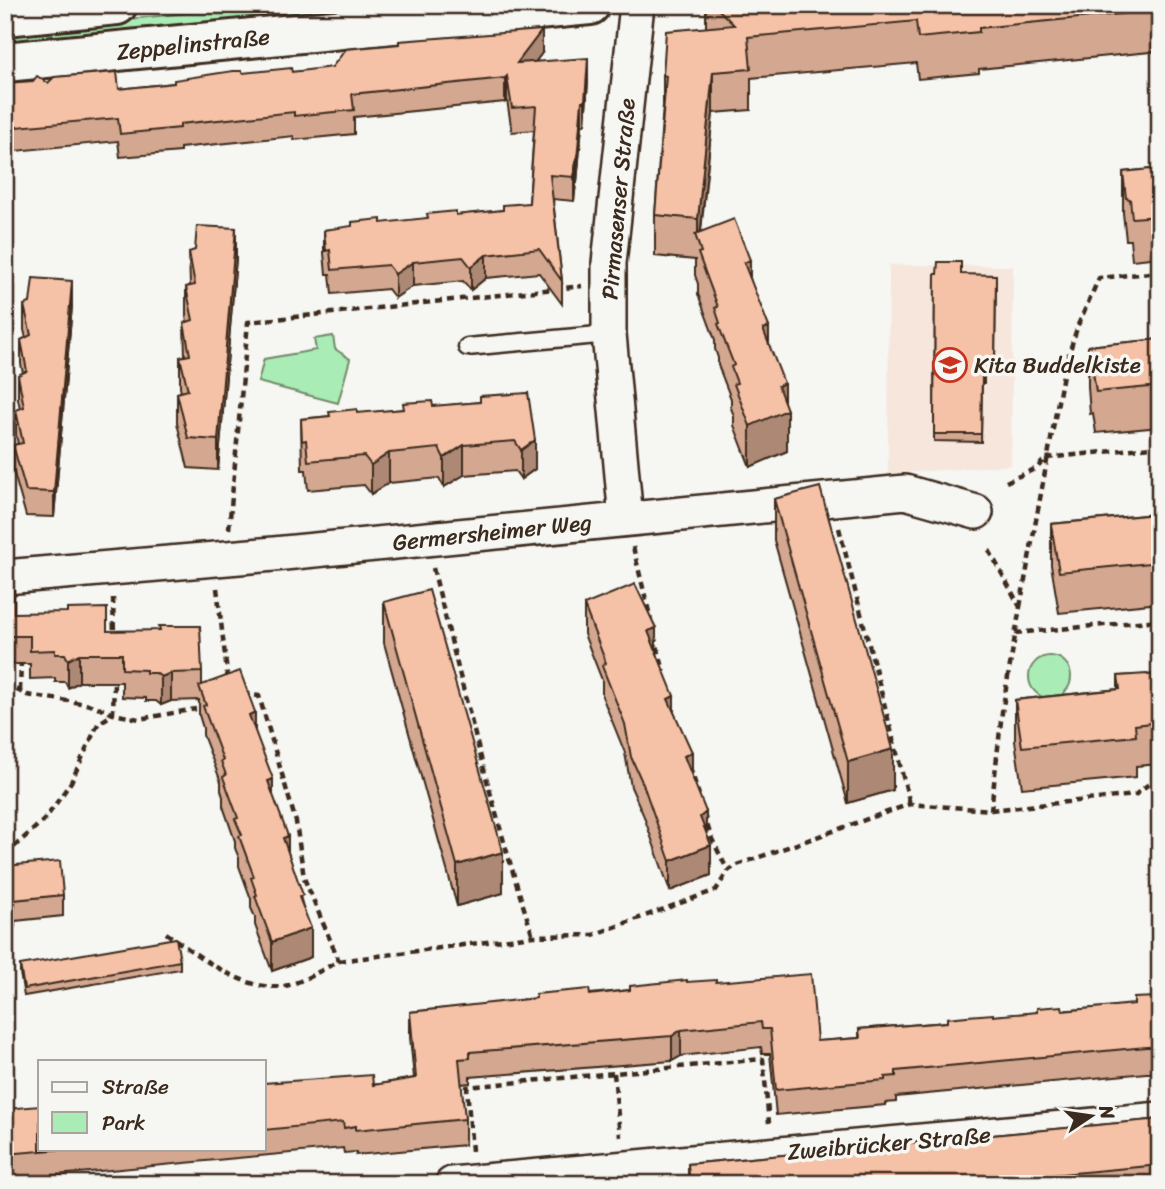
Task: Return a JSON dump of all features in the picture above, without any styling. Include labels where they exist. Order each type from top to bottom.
[{"type":"street","name":"Zeppelinstraße","points":[[5,16],[117,5]]},
{"type":"street","name":"Zeppelinstraße","points":[[5,62],[590,5]]},
{"type":"street","name":"Pirmasenser Straße","points":[[629,528],[609,334],[609,263],[636,5]]},
{"type":"street","name":"Germersheimer Weg","points":[[5,577],[629,528],[905,492],[976,512]]},
{"type":"street","name":"Zweibrücker Straße","points":[[452,1184],[622,1163],[1160,1119]]},
{"type":"lane","points":[[467,346],[609,334]]},
{"type":"path","points":[[991,810],[1002,712],[1046,458],[1064,369],[1077,325],[1099,278],[1160,272]]},
{"type":"path","points":[[228,534],[248,322],[590,286]]},
{"type":"path","points":[[1006,482],[1038,468],[1046,458],[1160,446]]},
{"type":"path","points":[[836,517],[910,804]]},
{"type":"path","points":[[629,528],[665,676]]},
{"type":"path","points":[[989,550],[1020,607]]},
{"type":"path","points":[[430,557],[495,812],[533,936]]},
{"type":"path","points":[[215,577],[229,692]]},
{"type":"path","points":[[113,587],[114,636]]},
{"type":"path","points":[[1015,633],[1160,620]]},
{"type":"path","points":[[20,691],[21,662]]},
{"type":"path","points":[[113,714],[114,681]]},
{"type":"path","points":[[5,684],[43,698],[95,706],[113,714],[139,719],[196,709]]},
{"type":"path","points":[[239,693],[259,696],[296,822],[304,878],[339,961]]},
{"type":"path","points":[[5,855],[46,818],[71,782],[98,723],[113,714]]},
{"type":"path","points":[[687,755],[712,837],[728,871]]},
{"type":"path","points":[[166,933],[204,960],[236,978],[267,987],[289,985],[339,961],[533,936],[593,935],[716,890],[728,871],[737,865],[910,804],[991,810],[1135,795],[1150,783],[1160,782]]},
{"type":"path","points":[[472,1151],[467,1087],[614,1073],[763,1059],[769,1123]]},
{"type":"path","points":[[614,1073],[622,1163]]},
{"type":"shaded area","name":"Kita Buddelkiste","points":[[889,265],[1013,266],[1011,465],[888,474]]},
{"type":"green space","points":[[265,5],[418,5],[5,46],[5,32]]},
{"type":"green space","points":[[333,336],[335,349],[350,359],[338,403],[258,382],[264,359],[316,350],[314,339]]},
{"type":"green space","points":[[1050,656],[1065,662],[1071,677],[1065,692],[1050,698],[1035,692],[1029,677],[1035,662]]},
{"type":"building","points":[[714,5],[1160,5],[1160,10],[979,28],[979,32],[918,38],[916,21],[748,37],[751,69],[713,72],[698,219],[655,215],[666,76],[663,75],[666,31],[734,25]]},
{"type":"building","points":[[542,30],[517,63],[588,58],[574,177],[550,175],[562,281],[539,249],[486,255],[471,267],[463,257],[413,262],[395,274],[388,265],[332,270],[330,250],[326,251],[324,230],[352,226],[352,222],[381,219],[381,223],[428,218],[427,214],[456,211],[456,215],[503,210],[503,205],[529,203],[536,106],[512,108],[507,76],[352,94],[354,110],[294,116],[294,112],[180,124],[180,128],[120,134],[118,118],[5,128],[5,83],[33,81],[37,76],[48,83],[54,77],[117,72],[119,89],[174,83],[174,80],[233,71],[243,73],[291,68],[292,72],[332,67],[346,49],[399,44],[399,41]]},
{"type":"building","points":[[1160,168],[1160,216],[1132,218],[1123,172]]},
{"type":"building","points":[[734,219],[750,260],[744,263],[769,327],[763,329],[784,383],[778,386],[787,410],[750,426],[734,384],[737,383],[731,367],[734,365],[718,324],[720,323],[715,308],[718,307],[698,253],[701,252],[695,234]]},
{"type":"building","points":[[197,226],[236,228],[218,440],[188,438],[177,393],[188,390],[180,357],[190,355],[184,323],[193,320],[186,287],[195,285],[189,252],[195,250]]},
{"type":"building","points":[[938,262],[961,262],[961,274],[996,275],[995,356],[984,358],[981,434],[934,434],[935,274]]},
{"type":"building","points":[[33,278],[72,281],[54,492],[26,491],[13,445],[23,443],[16,410],[24,407],[18,375],[27,371],[21,340],[31,335],[24,305],[30,303]]},
{"type":"building","points":[[1160,339],[1160,386],[1096,392],[1093,372],[1090,373],[1088,346]]},
{"type":"building","points":[[528,393],[535,440],[521,450],[515,441],[464,445],[444,458],[439,448],[389,453],[371,465],[364,456],[308,461],[306,440],[302,441],[301,419],[330,416],[329,412],[357,409],[357,413],[404,409],[403,403],[432,401],[433,406],[480,402],[480,396]]},
{"type":"building","points":[[820,487],[893,749],[848,762],[774,499]]},
{"type":"building","points":[[1160,500],[1160,562],[1059,572],[1051,524],[1156,514],[1155,501]]},
{"type":"building","points":[[635,584],[656,628],[648,631],[674,696],[668,699],[692,752],[684,756],[706,812],[700,817],[711,845],[670,861],[631,757],[625,724],[602,666],[606,663],[584,605]]},
{"type":"building","points":[[5,590],[14,590],[14,613],[107,608],[107,631],[160,630],[159,626],[200,626],[202,672],[171,673],[161,677],[156,673],[146,673],[146,670],[122,669],[122,654],[79,654],[68,660],[65,654],[55,654],[55,650],[30,651],[30,636],[5,636]]},
{"type":"building","points":[[429,590],[503,852],[457,865],[384,602]]},
{"type":"building","points":[[240,671],[255,712],[249,715],[273,779],[268,781],[288,836],[283,838],[303,895],[299,897],[311,928],[272,942],[255,896],[257,895],[251,878],[254,877],[239,836],[242,835],[235,819],[238,818],[223,777],[226,775],[221,761],[223,760],[203,706],[206,705],[199,686]]},
{"type":"building","points":[[1160,674],[1160,722],[1135,725],[1136,736],[1022,747],[1015,700],[1120,689],[1118,676]]},
{"type":"building","points":[[60,861],[63,895],[14,900],[15,906],[5,907],[5,866]]},
{"type":"building","points":[[176,938],[180,961],[24,989],[20,965]]},
{"type":"building","points":[[811,974],[817,1041],[860,1038],[859,1029],[947,1022],[947,1018],[967,1016],[1037,1012],[1037,1008],[1062,1006],[1063,1011],[1134,1004],[1134,998],[1156,997],[1156,1003],[1160,1003],[1160,1047],[896,1071],[896,1076],[885,1077],[885,1080],[776,1090],[770,1029],[762,1029],[761,1022],[681,1030],[672,1036],[470,1052],[470,1058],[459,1059],[465,1119],[356,1130],[356,1126],[344,1128],[343,1122],[266,1130],[266,1083],[372,1075],[373,1085],[416,1078],[410,1012],[536,998],[536,994],[589,989],[590,995],[630,990],[630,986],[687,980],[716,982]]},
{"type":"building","points":[[38,1106],[38,1150],[53,1150],[5,1154],[5,1109]]},
{"type":"building","points":[[1160,1119],[1160,1165],[952,1184],[690,1184],[688,1164]]},
{"type":"place","name":"Kita Buddelkiste","points":[[950,365]]}]
